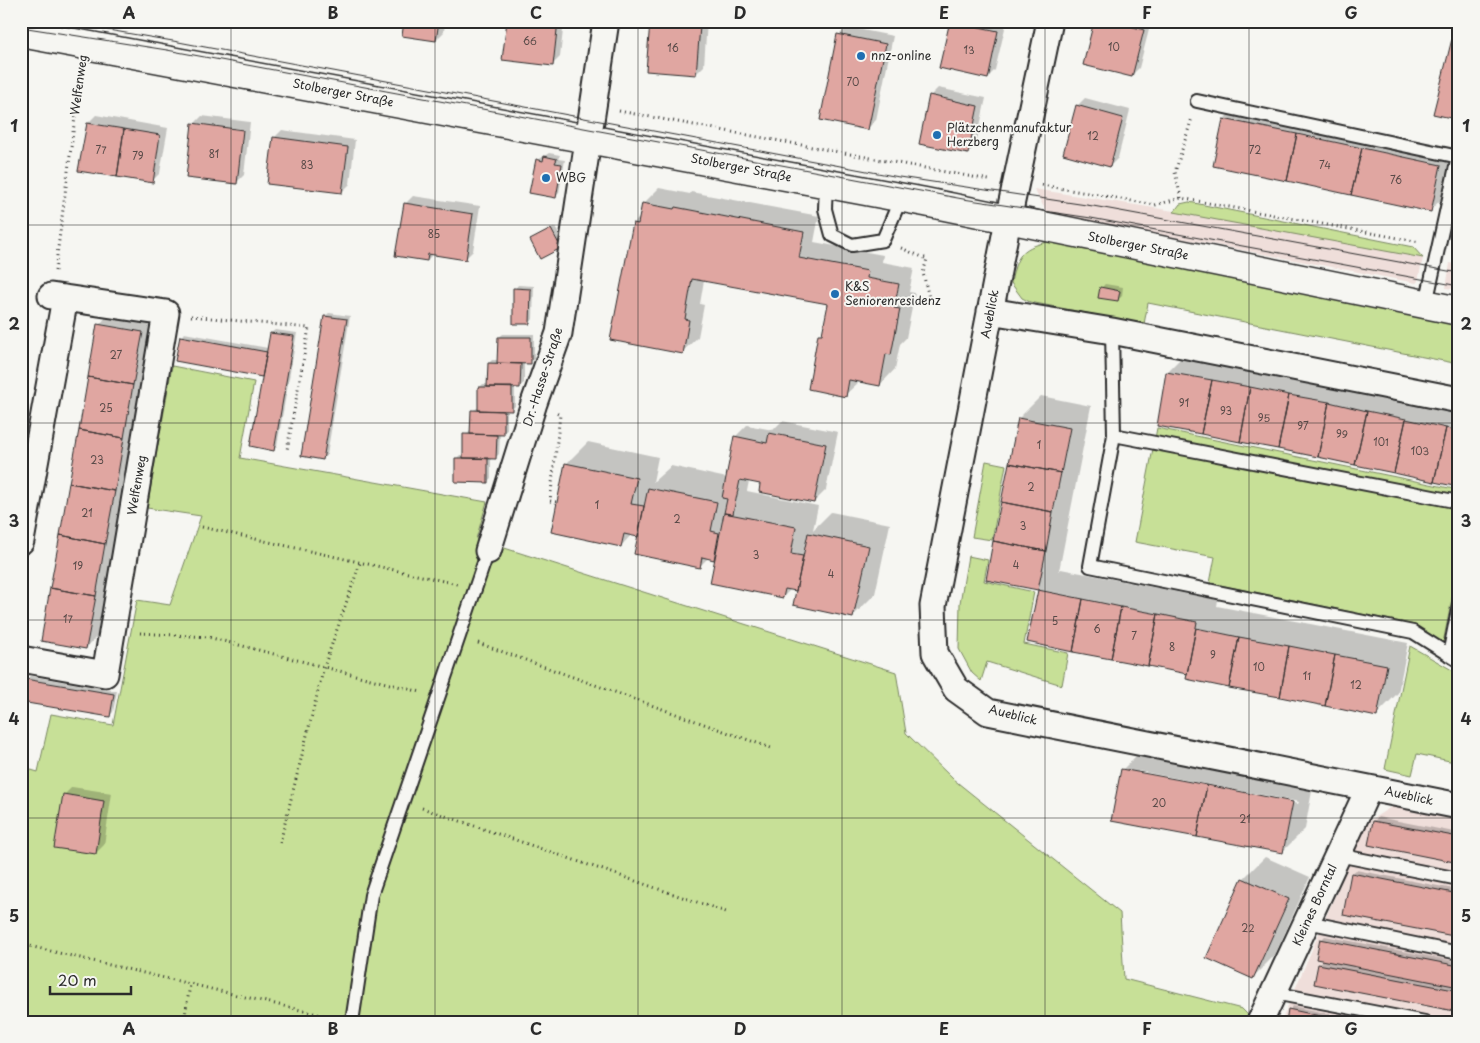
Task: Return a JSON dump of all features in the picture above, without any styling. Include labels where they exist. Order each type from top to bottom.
[{"type":"main road","name":"Stolberger Straße","points":[[21,33],[900,198],[1459,311]]},
{"type":"street","name":"Dr.-Hasse-Straße","points":[[488,551],[534,403],[559,333],[606,21]]},
{"type":"street","name":"Aueblick","points":[[1050,21],[1008,220],[933,606],[935,653],[956,689],[988,712],[1459,806]]},
{"type":"street","points":[[21,542],[58,297],[166,313]]},
{"type":"street","points":[[990,311],[1112,331],[1459,400]]},
{"type":"street","name":"Welfenweg","points":[[21,659],[105,674],[166,313]]},
{"type":"street","name":"Kleines Borntal","points":[[1260,1022],[1369,788]]},
{"type":"lane","points":[[1197,101],[1459,157],[1426,304]]},
{"type":"lane","points":[[826,184],[825,209],[832,235],[852,245],[883,240],[900,198]]},
{"type":"lane","points":[[1112,331],[1114,435],[1090,566],[1413,632],[1454,658],[1459,606]]},
{"type":"lane","points":[[1114,435],[1459,502]]},
{"type":"lane","points":[[352,1022],[371,895],[488,551]]},
{"type":"lane","points":[[1338,855],[1459,879]]},
{"type":"lane","points":[[1307,922],[1459,953]]},
{"type":"lane","points":[[1274,992],[1425,1022]]},
{"type":"path","name":"Welfenweg","points":[[58,297],[85,45]]},
{"type":"path","points":[[1181,198],[1175,172],[1197,101]]},
{"type":"path","points":[[883,240],[927,259],[923,273],[930,302]]},
{"type":"path","points":[[166,313],[309,328],[287,450]]},
{"type":"path","points":[[534,403],[560,415],[550,501],[556,502]]},
{"type":"path","points":[[202,527],[475,588]]},
{"type":"path","points":[[280,843],[324,668],[360,563]]},
{"type":"path","points":[[140,633],[208,637],[438,696]]},
{"type":"path","points":[[458,637],[771,748]]},
{"type":"path","points":[[402,802],[726,912]]},
{"type":"path","points":[[21,944],[352,1022]]},
{"type":"path","points":[[184,1022],[190,984]]},
{"type":"shaded area","points":[[1034,189],[1199,215],[1423,258],[1416,283],[1047,213]]},
{"type":"shaded area","points":[[1450,263],[1459,265],[1459,290],[1446,288]]},
{"type":"shaded area","points":[[1394,805],[1459,818],[1459,1022],[1281,1022],[1366,823]]},
{"type":"green space","points":[[1189,202],[1413,247],[1423,258],[1174,212],[1180,204]]},
{"type":"green space","points":[[1058,240],[1459,324],[1459,364],[1148,303],[1144,324],[1030,302],[1022,298],[1011,283],[1016,263],[1020,256],[1038,244]]},
{"type":"green space","points":[[172,366],[254,382],[240,458],[487,502],[476,539],[896,672],[906,733],[953,779],[1120,913],[1124,979],[1242,1009],[1255,1022],[21,1022],[21,767],[38,772],[51,714],[113,725],[137,600],[170,605],[201,516],[147,508]]},
{"type":"green space","points":[[1157,428],[1459,490],[1459,564],[1443,643],[1415,625],[1210,583],[1215,557],[1135,542]]},
{"type":"green space","points":[[986,461],[1006,465],[992,540],[972,537]]},
{"type":"green space","points":[[968,556],[988,560],[984,581],[1034,592],[1024,644],[1068,653],[1062,685],[987,662],[981,681],[972,673],[959,649],[960,603]]},
{"type":"green space","points":[[1410,646],[1459,674],[1459,763],[1417,754],[1412,775],[1385,769]]},
{"type":"building","points":[[404,21],[439,21],[436,41],[402,36]]},
{"type":"building","points":[[507,21],[558,21],[553,66],[502,60]]},
{"type":"building","points":[[950,21],[998,31],[988,79],[939,68]]},
{"type":"building","points":[[1094,21],[1112,21],[1144,30],[1132,77],[1083,65]]},
{"type":"building","points":[[650,22],[700,26],[696,75],[646,71]]},
{"type":"building","points":[[1455,27],[1459,28],[1459,88],[1451,118],[1433,114]]},
{"type":"building","points":[[837,34],[886,44],[868,130],[820,120]]},
{"type":"building","points":[[929,95],[978,106],[968,154],[919,144]]},
{"type":"building","points":[[1076,105],[1123,118],[1110,167],[1063,154]]},
{"type":"building","points":[[1223,119],[1297,134],[1287,181],[1213,166]]},
{"type":"building","points":[[87,123],[124,129],[117,177],[78,171]]},
{"type":"building","points":[[192,123],[243,130],[237,184],[186,178]]},
{"type":"building","points":[[124,129],[160,135],[153,183],[117,177]]},
{"type":"building","points":[[1297,134],[1362,148],[1351,195],[1287,181]]},
{"type":"building","points":[[273,137],[348,147],[342,193],[267,184]]},
{"type":"building","points":[[1362,148],[1441,165],[1431,212],[1351,195]]},
{"type":"building","name":"WBG","points":[[544,156],[557,159],[555,163],[562,164],[556,198],[529,193],[536,159],[543,161]]},
{"type":"building","points":[[404,203],[473,214],[466,260],[428,254],[427,261],[395,256]]},
{"type":"building","name":"K&S Seniorenresidenz","points":[[642,203],[674,209],[675,207],[804,232],[799,258],[868,271],[867,278],[899,284],[894,308],[900,309],[891,355],[886,354],[880,386],[849,380],[846,397],[808,389],[818,334],[822,334],[828,304],[692,279],[685,319],[689,320],[683,354],[610,340],[633,223],[638,224]]},
{"type":"building","points":[[551,229],[561,248],[540,259],[530,240]]},
{"type":"building","points":[[1100,287],[1120,291],[1118,301],[1098,298]]},
{"type":"building","points":[[513,288],[531,289],[530,324],[513,324]]},
{"type":"building","points":[[324,316],[347,319],[323,460],[301,456]]},
{"type":"building","points":[[97,324],[143,332],[133,385],[88,377]]},
{"type":"building","points":[[270,333],[294,336],[274,451],[250,446]]},
{"type":"building","points":[[180,336],[267,352],[262,377],[175,361]]},
{"type":"building","points":[[498,337],[531,337],[531,364],[497,363]]},
{"type":"building","points":[[488,363],[521,364],[520,388],[487,387]]},
{"type":"building","points":[[1166,372],[1212,380],[1201,434],[1157,426]]},
{"type":"building","points":[[88,377],[133,385],[124,438],[79,430]]},
{"type":"building","points":[[1212,380],[1250,387],[1240,442],[1201,434]]},
{"type":"building","points":[[478,387],[512,387],[512,411],[478,410]]},
{"type":"building","points":[[1250,387],[1289,395],[1278,449],[1240,442]]},
{"type":"building","points":[[1289,395],[1329,402],[1318,457],[1278,449]]},
{"type":"building","points":[[1329,402],[1367,411],[1355,465],[1318,457]]},
{"type":"building","points":[[471,410],[504,411],[504,435],[470,434]]},
{"type":"building","points":[[1367,411],[1406,419],[1394,473],[1355,465]]},
{"type":"building","points":[[1018,418],[1070,428],[1061,473],[1009,463]]},
{"type":"building","points":[[1406,419],[1446,428],[1434,482],[1394,473]]},
{"type":"building","points":[[1446,428],[1459,431],[1459,487],[1434,482]]},
{"type":"building","points":[[79,430],[124,438],[115,491],[69,483]]},
{"type":"building","points":[[769,433],[826,444],[814,503],[759,492],[760,484],[740,480],[733,514],[724,513],[727,499],[722,498],[734,436],[767,443]]},
{"type":"building","points":[[463,434],[497,435],[496,459],[463,458]]},
{"type":"building","points":[[455,458],[488,458],[488,483],[455,482]]},
{"type":"building","points":[[565,463],[637,478],[631,504],[644,506],[638,537],[624,534],[621,547],[551,532]]},
{"type":"building","points":[[1009,463],[1061,473],[1053,512],[1001,502]]},
{"type":"building","points":[[69,483],[115,491],[105,544],[60,535]]},
{"type":"building","points":[[648,488],[717,502],[711,531],[719,533],[714,560],[702,557],[700,568],[634,554]]},
{"type":"building","points":[[1001,502],[1053,512],[1046,551],[993,541]]},
{"type":"building","points":[[724,513],[796,527],[791,554],[803,556],[796,591],[785,589],[783,598],[710,583]]},
{"type":"building","points":[[808,533],[869,546],[853,618],[793,605]]},
{"type":"building","points":[[60,535],[105,544],[96,596],[50,588]]},
{"type":"building","points":[[993,541],[1046,551],[1038,590],[986,580]]},
{"type":"building","points":[[50,588],[96,596],[86,649],[41,641]]},
{"type":"building","points":[[1038,590],[1083,599],[1073,652],[1027,642]]},
{"type":"building","points":[[1083,599],[1121,607],[1111,659],[1073,652]]},
{"type":"building","points":[[1121,607],[1158,614],[1148,666],[1111,659]]},
{"type":"building","points":[[1158,614],[1197,622],[1187,674],[1148,666]]},
{"type":"building","points":[[1196,628],[1239,637],[1229,688],[1186,679]]},
{"type":"building","points":[[1239,637],[1289,646],[1280,697],[1229,688]]},
{"type":"building","points":[[1289,646],[1335,655],[1325,706],[1280,697]]},
{"type":"building","points":[[1335,655],[1387,665],[1377,717],[1325,706]]},
{"type":"building","points":[[25,679],[114,694],[110,717],[21,702]]},
{"type":"building","points":[[1121,769],[1207,785],[1197,837],[1111,821]]},
{"type":"building","points":[[1207,785],[1293,802],[1283,853],[1197,837]]},
{"type":"building","points":[[63,794],[104,801],[96,854],[54,848]]},
{"type":"building","points":[[1373,821],[1459,837],[1459,863],[1368,845]]},
{"type":"building","points":[[1351,873],[1459,894],[1459,937],[1343,915]]},
{"type":"building","points":[[1242,878],[1289,899],[1253,979],[1206,958]]},
{"type":"building","points":[[1320,939],[1459,966],[1459,987],[1316,959]]},
{"type":"building","points":[[1318,964],[1459,991],[1459,1012],[1314,984]]},
{"type":"building","points":[[1288,1009],[1348,1022],[1286,1022]]},
{"type":"tram line","points":[[55,21],[173,41],[899,177],[1093,206],[1459,273]]},
{"type":"tram line","points":[[21,27],[167,50],[963,199],[1091,218],[1459,286]]},
{"type":"place","name":"nnz-online","points":[[861,56]]},
{"type":"place","name":"Plätzchenmanufaktur Herzberg","points":[[937,135]]},
{"type":"place","name":"WBG","points":[[546,178]]},
{"type":"place","name":"K&S Seniorenresidenz","points":[[835,294]]}]
